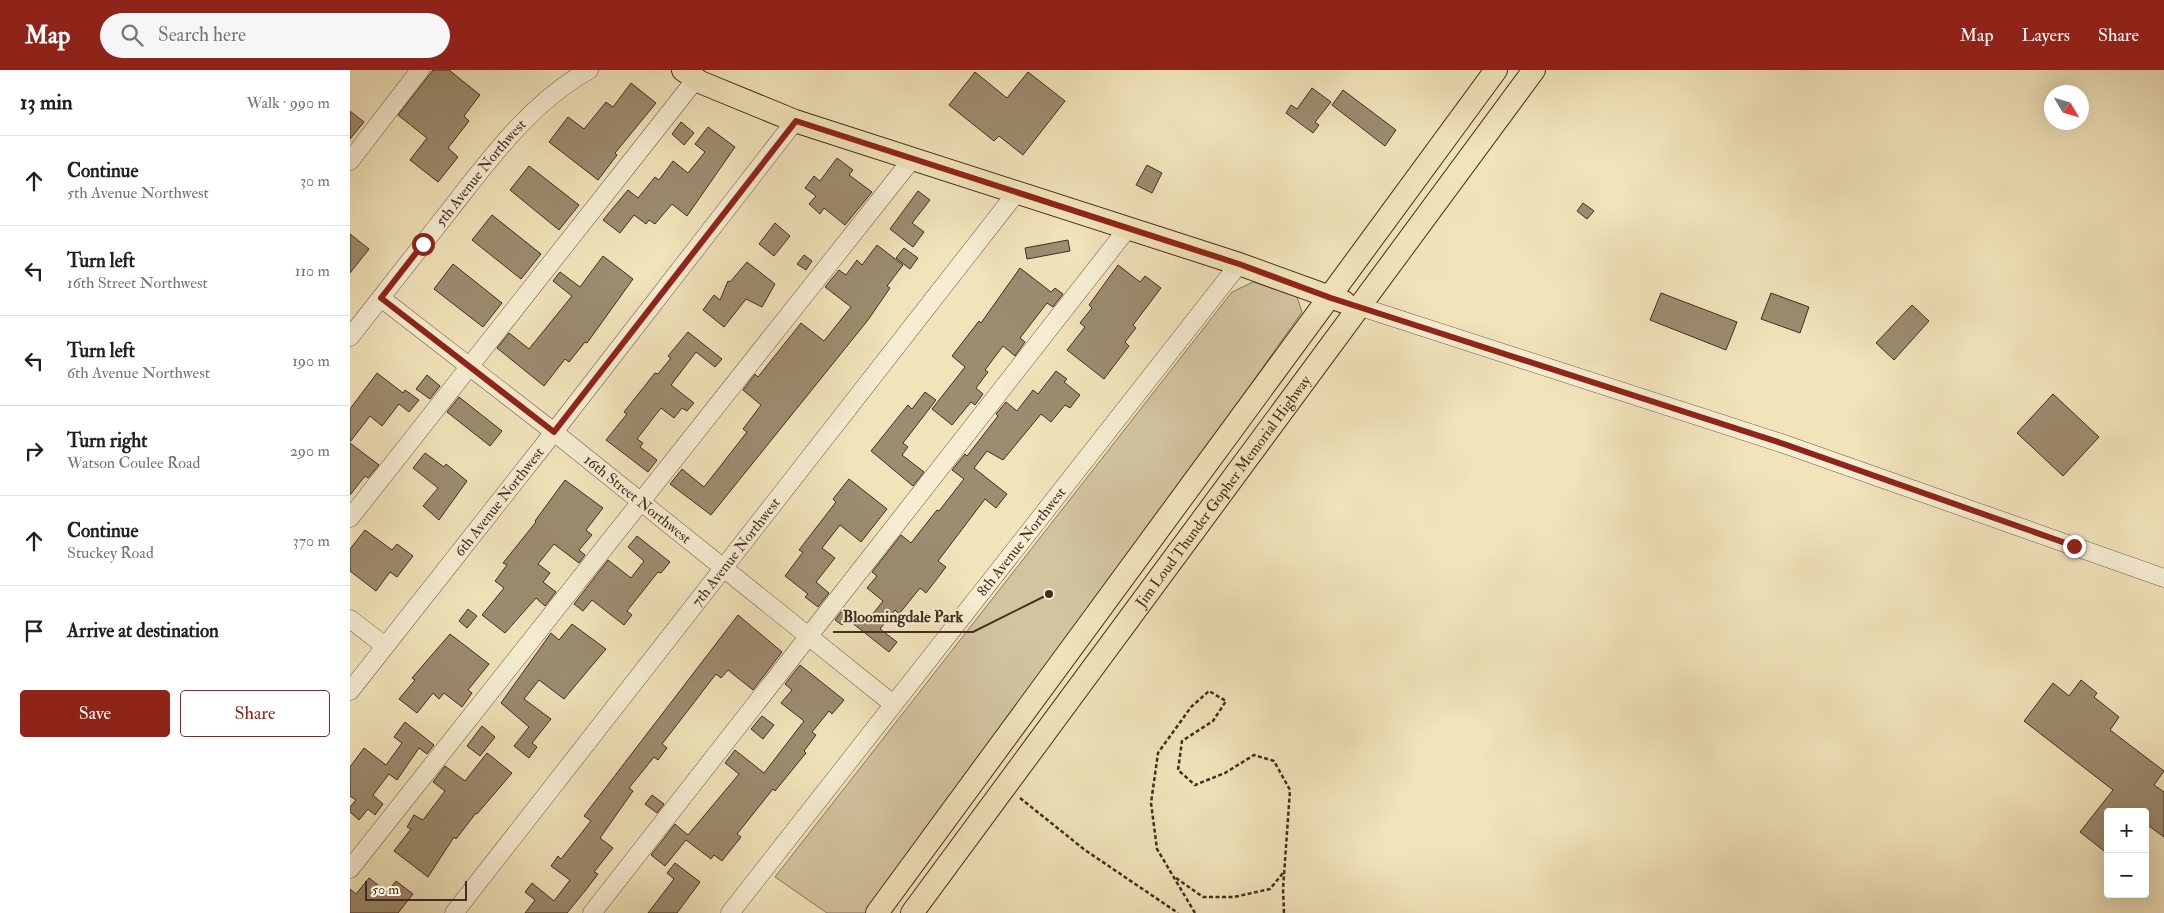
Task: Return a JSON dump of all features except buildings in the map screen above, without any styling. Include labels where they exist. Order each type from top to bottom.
[{"type":"main road","name":"Jim Loud Thunder Gopher Memorial Highway","points":[[877,913],[1331,298],[1496,70]]},
{"type":"main road","name":"Jim Loud Thunder Gopher Memorial Highway","points":[[912,913],[1361,307],[1534,70]]},
{"type":"main road","points":[[690,75],[796,121],[1239,264],[1361,307]]},
{"type":"street","points":[[350,161],[420,70]]},
{"type":"street","name":"5th Avenue Northwest","points":[[350,337],[500,146],[532,114],[572,79],[589,70]]},
{"type":"street","points":[[350,518],[470,367],[690,75]]},
{"type":"street","name":"6th Avenue Northwest","points":[[350,691],[796,121]]},
{"type":"street","points":[[350,869],[913,158]]},
{"type":"street","name":"7th Avenue Northwest","points":[[454,913],[1017,192]]},
{"type":"street","points":[[592,913],[1128,228]]},
{"type":"street","name":"8th Avenue Northwest","points":[[730,913],[1239,264]]},
{"type":"street","name":"16th Street Northwest","points":[[381,298],[554,432],[893,704]]},
{"type":"street","points":[[1361,307],[1784,444],[2164,578]]},
{"type":"street","points":[[350,619],[385,646]]},
{"type":"path","points":[[1195,913],[1157,849],[1151,803],[1158,753],[1191,707],[1209,691],[1226,702],[1213,721],[1182,741],[1178,770],[1195,785],[1225,773],[1254,755],[1274,761],[1290,790],[1284,872],[1284,913]]},
{"type":"path","points":[[1006,787],[1085,850],[1178,913]]},
{"type":"path","points":[[1174,877],[1204,897],[1234,896],[1270,889],[1284,872]]},
{"type":"shaded area","points":[[1253,282],[1297,297],[1302,312],[877,913],[827,913],[775,877],[1232,292]]},
{"type":"place","name":"Bloomingdale Park","points":[[1049,594]]},
{"type":"route","points":[[423,244],[381,298],[554,432],[796,121],[1239,264],[1331,298],[1784,444],[2074,546]]}]
